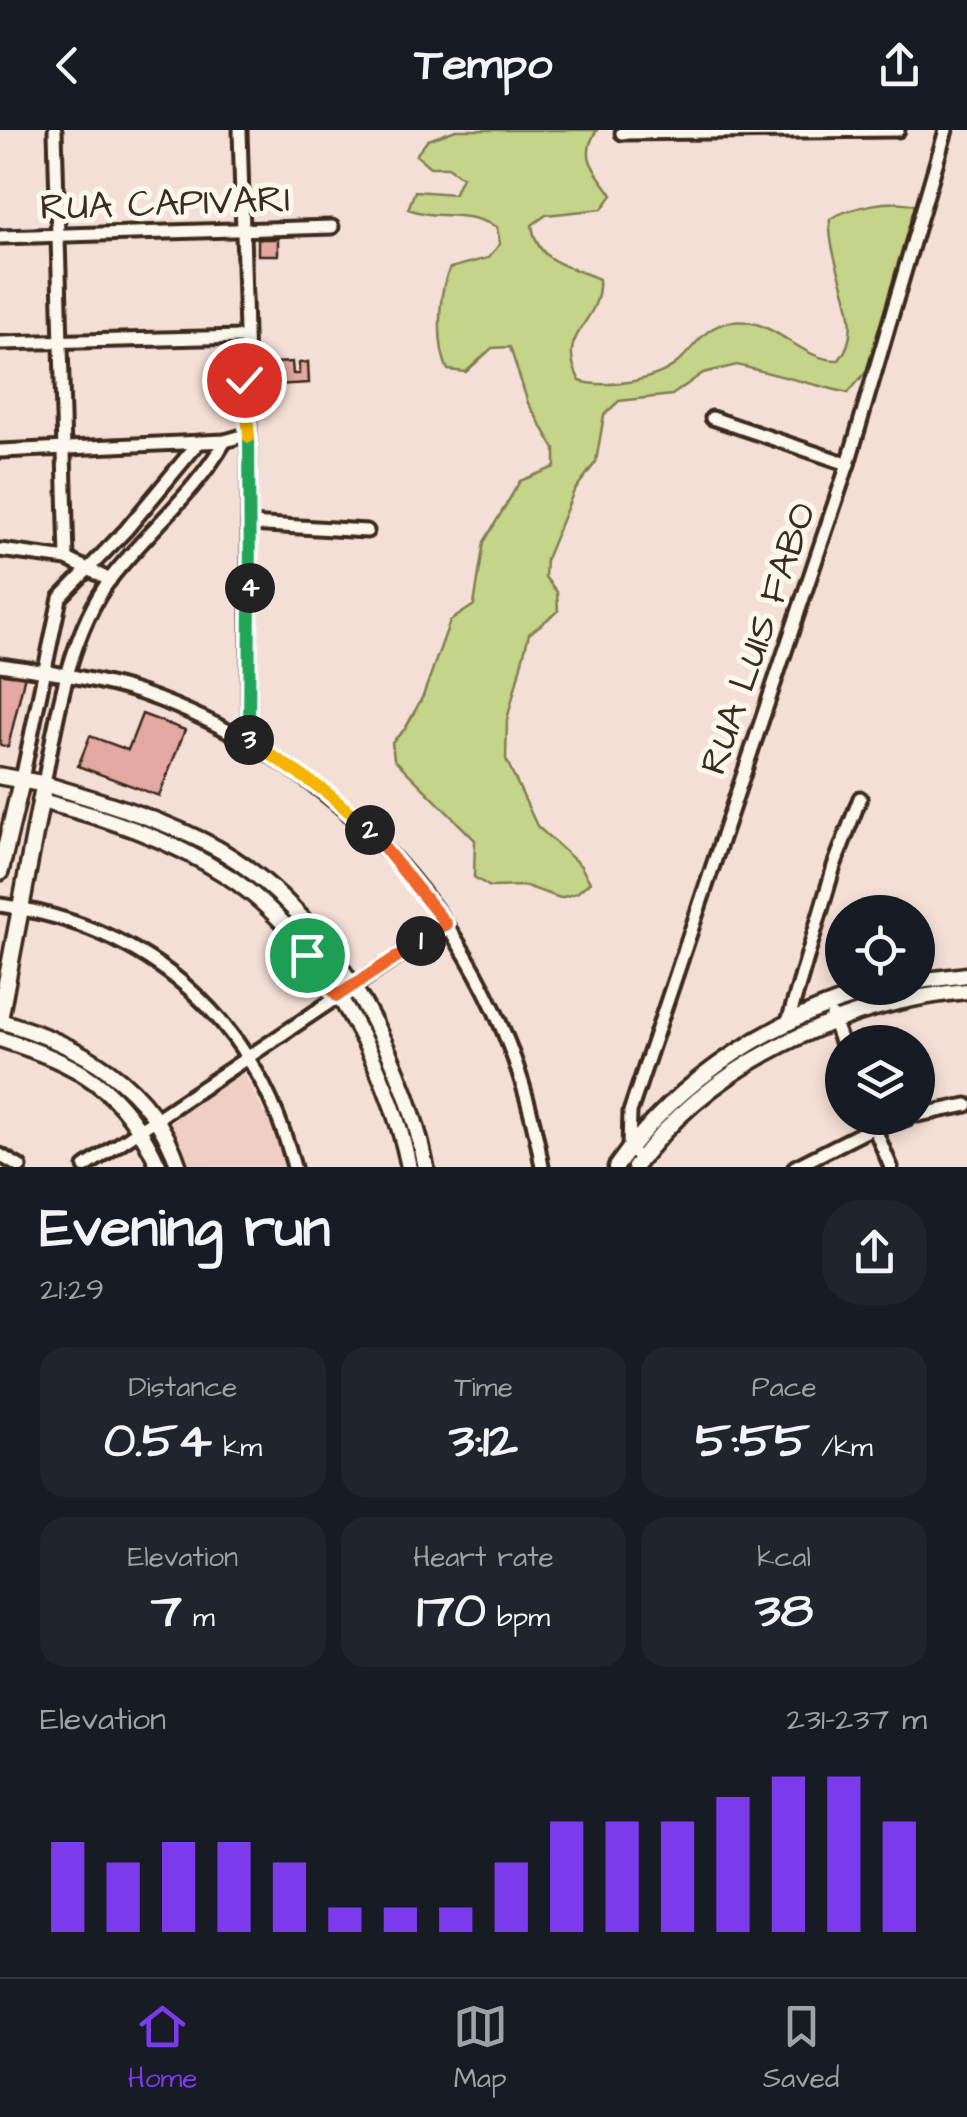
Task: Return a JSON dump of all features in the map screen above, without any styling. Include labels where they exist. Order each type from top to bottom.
[{"type":"main road","points":[[0,776],[44,784],[0,1019]]},
{"type":"main road","points":[[0,872],[22,778]]},
{"type":"main road","points":[[0,794],[42,802]]},
{"type":"street","points":[[55,130],[68,559]]},
{"type":"street","points":[[240,130],[243,338],[249,434],[249,742]]},
{"type":"street","points":[[622,132],[898,130]]},
{"type":"street","name":"RUA LUIS FABO","points":[[635,1158],[630,1112],[848,464],[946,130]]},
{"type":"street","name":"RUA CAPIVARI","points":[[0,237],[332,227]]},
{"type":"street","points":[[0,343],[243,338]]},
{"type":"street","points":[[712,418],[848,464]]},
{"type":"street","points":[[0,450],[226,441],[249,434]]},
{"type":"street","points":[[226,441],[152,537],[110,580],[65,674],[44,784],[135,820],[206,842],[245,868],[300,918],[353,986],[394,1060],[416,1119],[426,1167]]},
{"type":"street","points":[[22,778],[60,598],[91,568],[199,442]]},
{"type":"street","points":[[250,524],[367,531]]},
{"type":"street","points":[[0,550],[68,559],[110,580]]},
{"type":"street","points":[[0,665],[65,674],[139,692],[249,742],[326,792],[378,837],[446,924],[470,963],[520,1071],[542,1167]]},
{"type":"street","points":[[788,1022],[834,866],[860,798]]},
{"type":"street","points":[[42,802],[135,820],[230,877],[270,912],[337,996],[376,1062],[396,1114],[409,1167]]},
{"type":"street","points":[[0,905],[70,922],[160,963],[195,990],[248,1055],[294,1167]]},
{"type":"street","points":[[85,1167],[446,924]]},
{"type":"street","points":[[935,978],[967,975]]},
{"type":"street","points":[[616,1167],[635,1158],[688,1110],[746,1066],[834,1022],[967,991]]},
{"type":"street","points":[[635,1158],[680,1096],[739,1051],[788,1022],[831,1005]]},
{"type":"street","points":[[828,1006],[835,1025]]},
{"type":"street","points":[[0,1019],[55,1039],[109,1070],[157,1118],[180,1167]]},
{"type":"street","points":[[0,1039],[45,1054],[98,1082],[140,1128],[159,1167]]},
{"type":"street","points":[[45,1054],[55,1039]]},
{"type":"street","points":[[935,1112],[967,1106]]},
{"type":"street","points":[[795,1167],[850,1135]]},
{"type":"street","points":[[877,1135],[891,1167]]},
{"type":"street","points":[[0,1156],[20,1167]]},
{"type":"shaded area","points":[[241,1069],[272,1128],[286,1167],[185,1167],[164,1121]]},
{"type":"green space","points":[[456,130],[597,130],[589,157],[612,195],[602,209],[546,215],[532,225],[547,256],[599,279],[594,308],[572,351],[580,381],[591,383],[630,382],[656,375],[677,363],[715,327],[732,322],[761,326],[812,354],[839,360],[851,329],[830,219],[871,205],[915,205],[866,372],[848,393],[737,365],[703,373],[672,395],[619,401],[604,415],[596,462],[574,491],[546,559],[545,577],[557,592],[558,611],[529,634],[507,720],[506,759],[537,826],[580,865],[590,882],[577,893],[560,898],[526,886],[490,887],[474,877],[475,840],[394,759],[392,742],[405,729],[423,696],[450,621],[474,605],[484,542],[520,481],[555,467],[555,449],[528,403],[510,347],[492,348],[466,372],[448,370],[444,359],[440,319],[450,268],[488,258],[500,244],[497,227],[484,221],[408,209],[415,191],[454,194],[462,177],[448,167],[430,167],[416,155],[428,140]]},
{"type":"building","points":[[258,239],[278,239],[278,255],[258,255]]},
{"type":"building","points":[[292,362],[293,374],[299,374],[299,363],[308,362],[309,383],[275,385],[273,363]]},
{"type":"building","points":[[0,670],[25,675],[8,747],[0,745]]},
{"type":"building","points":[[142,714],[185,730],[159,796],[78,766],[90,736],[128,750]]},
{"type":"route","points":[[244,380],[249,434],[249,742],[326,792],[378,837],[446,924],[337,996],[307,955]]}]
